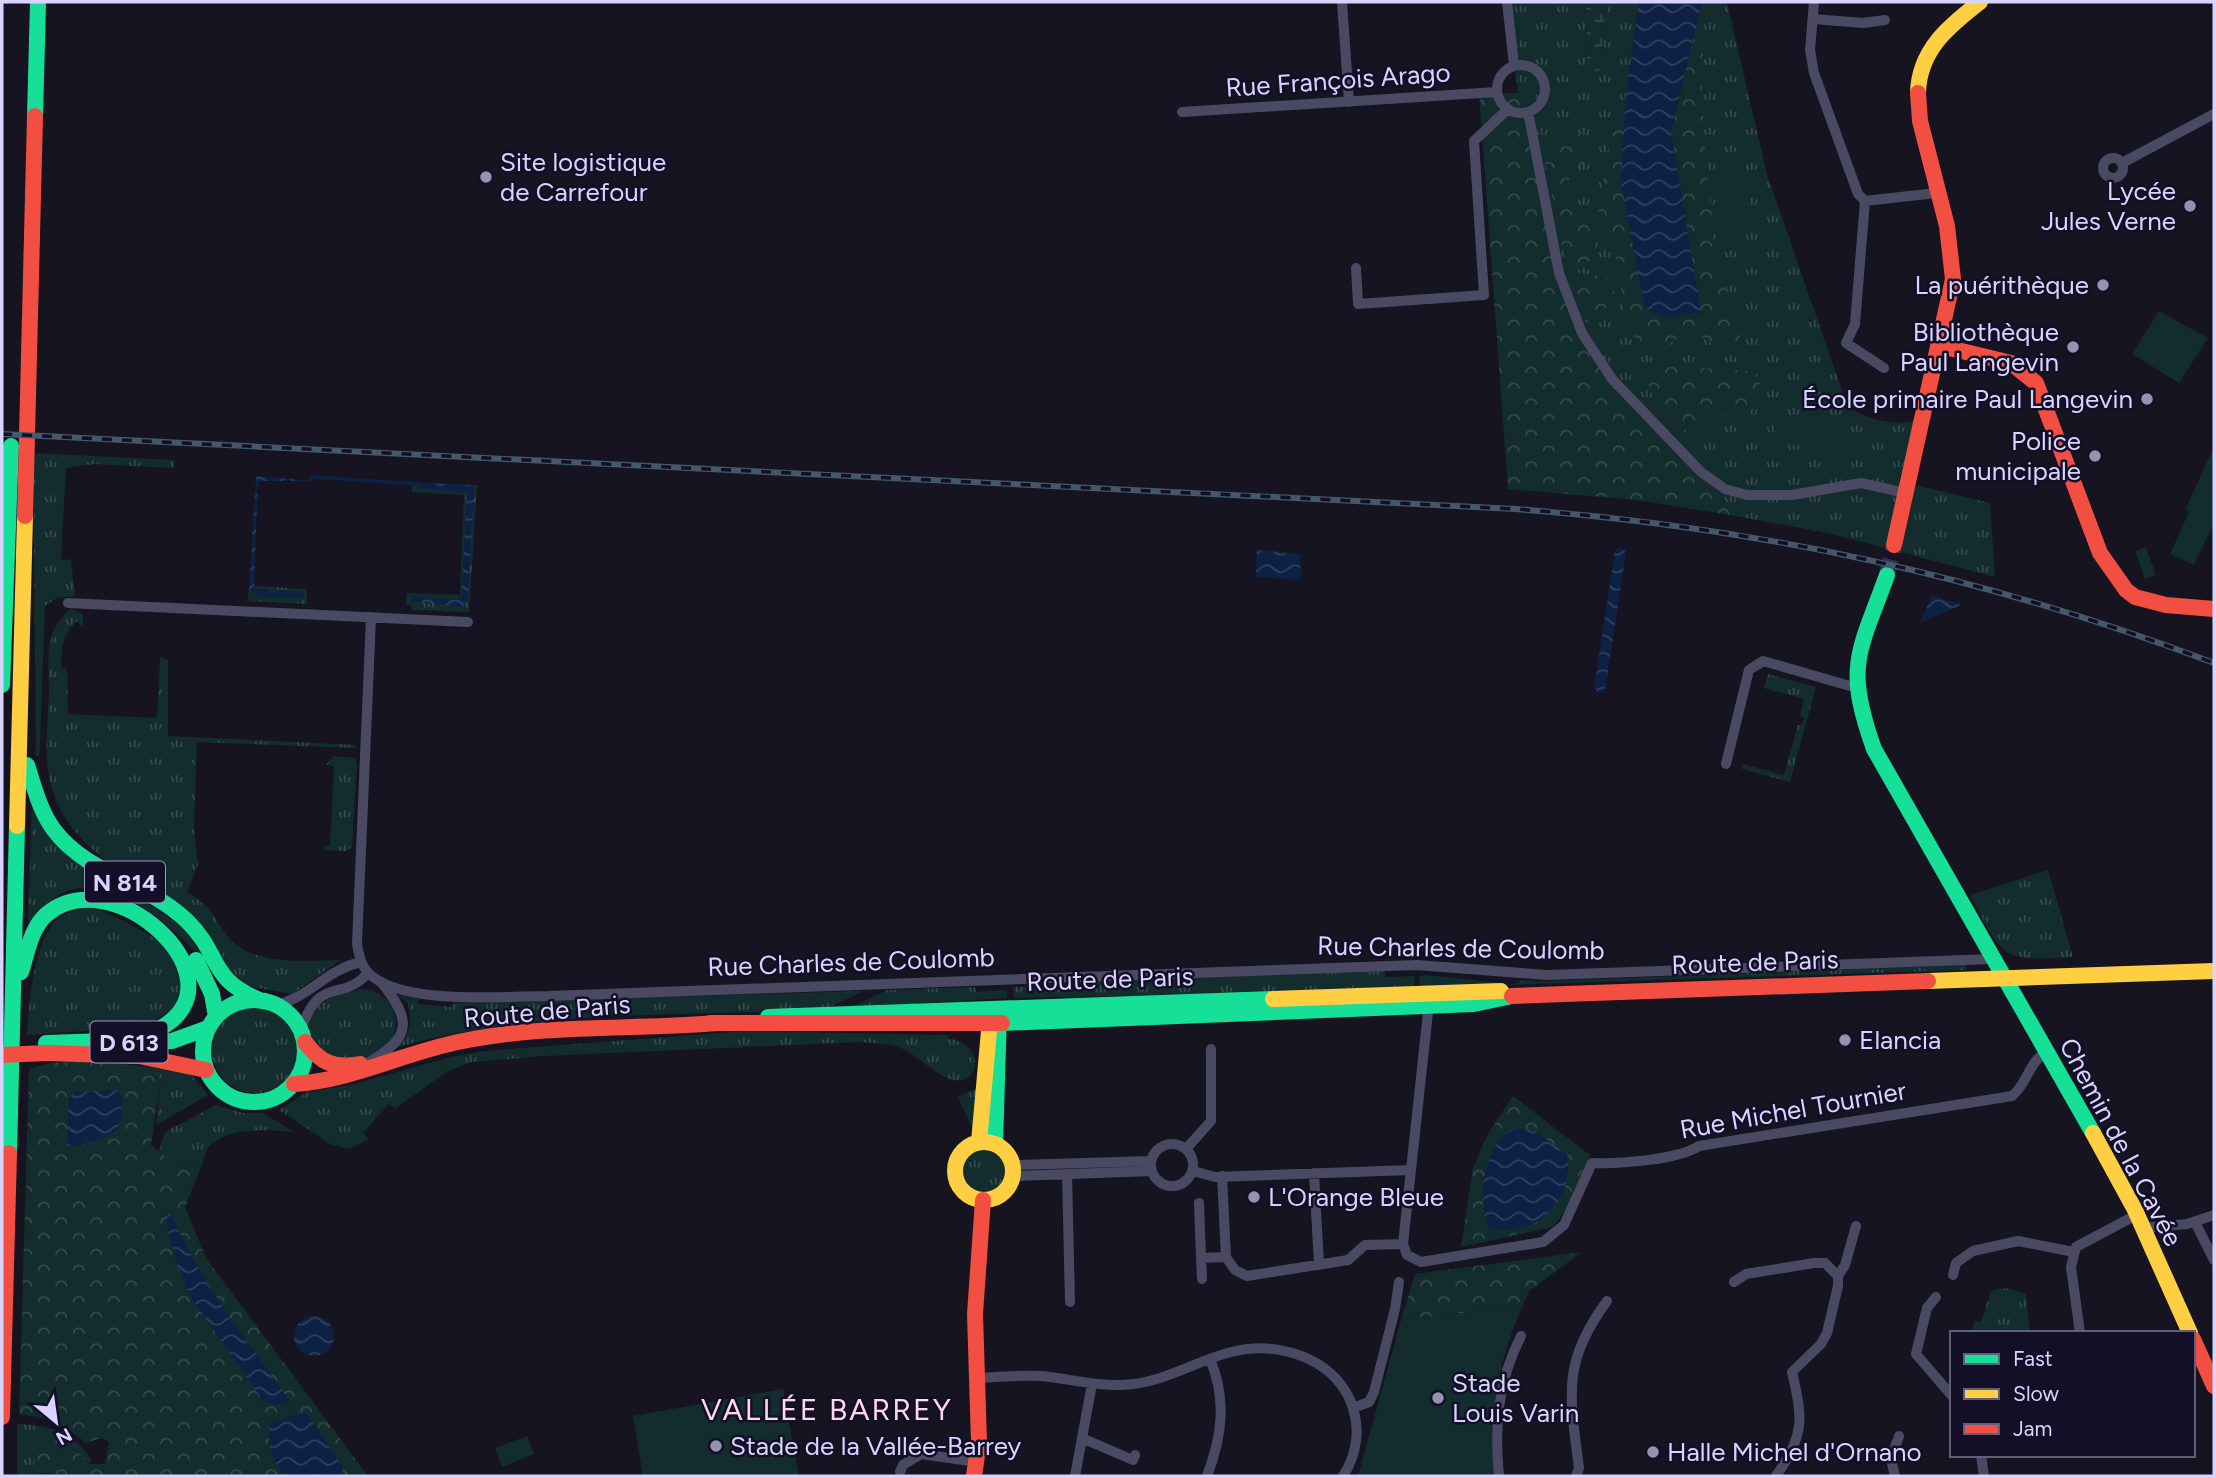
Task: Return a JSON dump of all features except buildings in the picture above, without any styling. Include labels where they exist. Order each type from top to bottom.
[{"type":"main road","points":[[2,685],[25,2]]},
{"type":"main road","name":"N 814","points":[[2,1417],[15,991],[25,450],[38,2]]},
{"type":"main road","points":[[1894,545],[1950,306],[1953,262],[1917,113],[1920,67],[1942,30],[1980,2]]},
{"type":"main road","points":[[1941,346],[2011,363],[2036,383],[2101,553],[2126,590],[2136,597],[2166,605],[2214,609]]},
{"type":"main road","points":[[1857,688],[1860,643],[1887,575]]},
{"type":"main road","name":"Chemin de la Cavée","points":[[1857,688],[1879,757],[1977,926],[2002,978],[2116,1173],[2189,1331]]},
{"type":"main road","name":"N 814","points":[[21,737],[37,800],[59,837],[82,858],[182,916],[197,934],[223,981],[244,995],[269,1003]]},
{"type":"main road","name":"N 814","points":[[15,991],[36,929],[45,915],[63,902],[87,896],[104,898],[161,932],[180,953],[190,976],[189,995],[181,1012],[165,1025],[143,1032],[46,1048]]},
{"type":"main road","name":"N 814","points":[[161,932],[174,935],[197,961],[212,994],[212,1022]]},
{"type":"main road","name":"Route de Paris","points":[[995,1015],[1474,1004],[1511,996],[2214,971]]},
{"type":"main road","name":"Route de Paris","points":[[294,1084],[335,1081],[370,1073],[390,1062],[464,1041],[528,1033],[710,1023],[797,1026],[1442,993],[1500,991],[1511,996]]},
{"type":"main road","points":[[269,1003],[291,1016],[303,1036],[305,1060],[294,1084],[279,1097],[261,1103],[244,1102],[224,1094],[206,1070],[202,1056],[212,1022],[233,1004],[269,1003]]},
{"type":"main road","points":[[987,1143],[995,1015]]},
{"type":"main road","name":"D 613","points":[[2,1055],[46,1048],[172,1041],[212,1022]]},
{"type":"main road","name":"Route de Paris","points":[[303,1036],[323,1063],[333,1068],[369,1062],[390,1062]]},
{"type":"main road","name":"D 613","points":[[2,1044],[139,1056],[206,1070]]},
{"type":"main road","points":[[987,1143],[1004,1150],[1012,1171],[1000,1195],[983,1200],[966,1194],[955,1175],[960,1154],[987,1143]]},
{"type":"main road","points":[[975,1469],[975,1314],[983,1200]]},
{"type":"main road","points":[[2195,1343],[2214,1386]]},
{"type":"street","points":[[1342,2],[1349,102]]},
{"type":"street","points":[[1507,2],[1514,65]]},
{"type":"street","points":[[1814,2],[1810,50],[1814,73],[1858,194],[1865,201],[1855,324],[1846,343],[1884,368]]},
{"type":"street","points":[[1813,19],[1863,23],[1885,20]]},
{"type":"street","points":[[1514,65],[1535,68],[1544,79],[1544,99],[1528,112],[1508,109],[1497,92],[1501,76],[1514,65]]},
{"type":"street","name":"Rue François Arago","points":[[1182,112],[1497,92]]},
{"type":"street","points":[[1356,268],[1358,304],[1484,295],[1474,141],[1508,109]]},
{"type":"street","points":[[1528,112],[1559,273],[1582,333],[1612,379],[1701,472],[1725,489],[1747,495],[1792,495],[1861,483],[1906,493]]},
{"type":"street","points":[[2122,163],[2214,114]]},
{"type":"street","points":[[1865,201],[1936,193]]},
{"type":"street","points":[[68,603],[468,622]]},
{"type":"street","name":"Rue Charles de Coulomb","points":[[371,617],[356,937],[361,962],[369,973],[381,982],[412,992],[450,996],[549,996],[1417,965],[1546,975],[1993,959]]},
{"type":"street","points":[[1726,764],[1749,670],[1763,662],[1857,688]]},
{"type":"street","points":[[269,1003],[305,995],[328,974],[361,962]]},
{"type":"street","points":[[303,1036],[309,1006],[316,998],[358,981],[369,973]]},
{"type":"street","points":[[369,1062],[392,1049],[404,1027],[400,1008],[381,982]]},
{"type":"street","points":[[1222,1176],[1226,1206],[1226,1257],[1235,1270],[1247,1276],[1348,1260],[1365,1245],[1403,1244],[1427,1005],[1442,993]]},
{"type":"street","points":[[1186,1149],[1211,1121],[1211,1049]]},
{"type":"street","name":"Rue Michel Tournier","points":[[1403,1244],[1405,1252],[1411,1258],[1430,1261],[1543,1242],[1564,1225],[1592,1163],[1676,1153],[1699,1146],[2012,1096],[2019,1091],[2035,1060],[2046,1052]]},
{"type":"street","points":[[1177,1145],[1186,1149],[1193,1159],[1193,1171],[1185,1182],[1172,1187],[1159,1183],[1151,1166],[1163,1146],[1177,1145]]},
{"type":"street","points":[[1012,1171],[1151,1166]]},
{"type":"street","points":[[1012,1171],[1067,1174],[1151,1166]]},
{"type":"street","points":[[1193,1171],[1222,1176],[1410,1170]]},
{"type":"street","points":[[1314,1173],[1319,1265]]},
{"type":"street","points":[[1067,1174],[1070,1302]]},
{"type":"street","points":[[1199,1203],[1202,1279]]},
{"type":"street","points":[[2080,1331],[2071,1267],[2074,1252],[2086,1240],[2139,1222],[2195,1222],[2214,1215]]},
{"type":"street","points":[[2195,1222],[2214,1260]]},
{"type":"street","points":[[1776,1476],[1788,1458],[1797,1436],[1802,1407],[1792,1372],[1821,1344],[1826,1333],[1838,1276],[1845,1265],[1856,1226]]},
{"type":"street","points":[[1953,1275],[1955,1263],[1973,1251],[2018,1241],[2074,1252]]},
{"type":"street","points":[[1202,1258],[1226,1257]]},
{"type":"street","points":[[1734,1282],[1746,1274],[1825,1262],[1838,1276]]},
{"type":"street","points":[[1353,1408],[1369,1402],[1374,1392],[1387,1347],[1399,1282]]},
{"type":"street","points":[[1936,1297],[1927,1308],[1916,1354],[1950,1394]]},
{"type":"street","points":[[1576,1476],[1579,1468],[1569,1390],[1577,1353],[1588,1326],[1607,1301]]},
{"type":"street","points":[[1499,1476],[1499,1403],[1507,1367],[1521,1336]]},
{"type":"street","points":[[976,1378],[1040,1376],[1092,1384],[1120,1385],[1157,1380],[1210,1359],[1252,1349],[1302,1356],[1334,1377],[1353,1408],[1355,1451],[1343,1476]]},
{"type":"street","points":[[1207,1476],[1215,1454],[1221,1409],[1218,1385],[1210,1359]]},
{"type":"street","points":[[1075,1476],[1084,1439],[1092,1384]]},
{"type":"street","points":[[1895,1476],[1891,1459],[1899,1436]]},
{"type":"street","points":[[1084,1439],[1133,1460],[1135,1455]]},
{"type":"street","points":[[900,1472],[903,1465],[921,1454],[975,1469]]},
{"type":"street","points":[[1982,1457],[1984,1476]]},
{"type":"green space","points":[[1507,2],[1586,2],[1587,75],[1600,68],[1607,2],[1639,2],[1625,104],[1701,313],[1671,132],[1702,2],[1727,2],[1767,174],[1847,405],[1862,414],[1889,422],[1915,420],[1899,481],[1990,503],[1995,577],[1828,533],[1730,515],[1717,484],[1597,359],[1576,320],[1549,226],[1518,93]]},
{"type":"green space","points":[[1586,2],[1607,2],[1600,69],[1596,74],[1587,76]]},
{"type":"green space","points":[[1697,23],[1704,31],[1703,120],[1718,268],[1743,332],[1731,350],[1715,350],[1707,338],[1678,338],[1660,351],[1639,345],[1626,323],[1615,252],[1600,223],[1598,210],[1616,109],[1625,104],[1621,184],[1701,313],[1671,132]]},
{"type":"green space","points":[[1479,93],[1518,93],[1549,226],[1576,320],[1597,359],[1717,484],[1730,515],[1637,500],[1508,489]]},
{"type":"green space","points":[[1581,134],[1594,138],[1590,155],[1568,181],[1575,208],[1598,241],[1596,258],[1580,265],[1565,260],[1543,152],[1547,144]]},
{"type":"green space","points":[[1746,177],[1750,221],[1726,223],[1722,179]]},
{"type":"green space","points":[[1581,273],[1610,278],[1616,298],[1607,305],[1598,323],[1586,322],[1575,300],[1572,276]]},
{"type":"green space","points":[[2159,311],[2208,338],[2179,383],[2132,354]]},
{"type":"green space","points":[[1664,366],[1752,371],[1760,381],[1758,401],[1747,416],[1725,414],[1704,419],[1695,433],[1684,430],[1667,419],[1651,392],[1646,371]]},
{"type":"green space","points":[[1778,415],[1848,427],[1843,453],[1774,441]]},
{"type":"green space","points":[[2214,447],[2214,523],[2194,565],[2170,554],[2189,512],[2185,510]]},
{"type":"green space","points":[[33,453],[175,460],[173,468],[94,464],[66,468],[61,559],[71,560],[75,596],[57,598],[45,606],[39,756],[36,756]]},
{"type":"green space","points":[[412,483],[467,493],[462,597],[456,600],[413,597],[462,607],[473,485],[477,485],[469,612],[411,610],[411,606],[406,605],[407,593],[460,595],[464,495],[412,492]]},
{"type":"green space","points":[[2146,547],[2156,575],[2145,579],[2135,551]]},
{"type":"green space","points":[[254,586],[307,589],[307,604],[247,601],[249,588],[259,597],[304,596],[301,592],[255,589]]},
{"type":"green space","points":[[71,608],[83,615],[83,627],[77,621],[72,626],[62,648],[61,668],[67,669],[68,714],[157,718],[160,658],[168,659],[168,736],[356,745],[356,748],[197,742],[194,829],[198,865],[187,892],[206,906],[238,946],[250,953],[280,960],[341,960],[292,994],[236,984],[209,940],[190,918],[105,859],[69,824],[57,802],[49,776],[47,744],[50,646],[56,627]]},
{"type":"green space","points":[[1768,674],[1816,687],[1790,782],[1742,769],[1743,764],[1784,775],[1798,725],[1802,725],[1804,718],[1800,716],[1804,699],[1764,688]]},
{"type":"green space","points":[[333,756],[355,758],[357,763],[352,847],[346,851],[325,850],[323,846],[330,846],[334,766],[326,765]]},
{"type":"green space","points":[[32,801],[108,877],[194,935],[198,955],[155,916],[117,895],[98,889],[80,888],[63,893],[31,922],[28,921]]},
{"type":"green space","points":[[2048,870],[2073,957],[2017,956],[1998,943],[1970,895]]},
{"type":"green space","points":[[89,907],[140,929],[174,956],[180,969],[180,1004],[146,1027],[27,1035],[33,976],[47,933],[62,917]]},
{"type":"green space","points":[[1966,965],[1966,970],[1503,985],[1518,983],[1520,980]]},
{"type":"green space","points":[[1385,971],[1385,977],[1415,976],[1414,990],[1014,998],[1013,987],[1072,985],[1072,982]]},
{"type":"green space","points":[[1425,975],[1500,983],[1420,989],[1419,977]]},
{"type":"green space","points":[[975,987],[976,992],[1007,990],[1007,998],[850,1008],[887,990]]},
{"type":"green space","points":[[364,989],[382,995],[393,1010],[396,1027],[393,1036],[388,1045],[376,1054],[359,1060],[333,1059],[315,1042],[309,1030],[309,1019],[323,1002]]},
{"type":"green space","points":[[864,991],[827,1008],[812,1010],[550,1021],[498,1026],[398,1047],[408,1032],[410,1016],[408,1003],[396,995],[418,999],[418,1004],[451,1007],[452,1003]]},
{"type":"green space","points":[[247,1007],[263,1007],[286,1019],[295,1033],[298,1050],[295,1067],[286,1081],[263,1093],[247,1093],[231,1086],[219,1074],[212,1058],[212,1042],[219,1026],[231,1014]]},
{"type":"green space","points":[[744,1031],[948,1035],[948,1038],[969,1048],[974,1057],[975,1069],[967,1078],[948,1078],[898,1047],[859,1042],[543,1056],[472,1062],[446,1072],[395,1109],[389,1104],[363,1133],[369,1139],[349,1149],[330,1144],[279,1110],[307,1092],[354,1084],[451,1057],[485,1051]]},
{"type":"green space","points":[[89,1061],[150,1067],[161,1080],[151,1145],[169,1159],[202,1164],[185,1207],[206,1258],[368,1476],[80,1476],[33,1472],[37,1435],[64,1437],[89,1464],[105,1464],[109,1442],[101,1438],[86,1443],[55,1422],[19,1415],[29,1069],[51,1063]]},
{"type":"green space","points":[[150,1067],[190,1073],[208,1095],[156,1125],[161,1080]]},
{"type":"green space","points":[[978,1089],[974,1132],[958,1097]]},
{"type":"green space","points":[[1513,1096],[1590,1155],[1572,1201],[1553,1227],[1461,1247],[1473,1168],[1488,1134]]},
{"type":"green space","points":[[216,1105],[243,1113],[263,1113],[294,1132],[248,1131],[226,1136],[208,1148],[202,1164],[168,1159],[159,1151],[165,1132]]},
{"type":"green space","points":[[986,1148],[1002,1155],[1009,1171],[1002,1187],[986,1194],[970,1187],[963,1171],[970,1155]]},
{"type":"green space","points":[[1582,1252],[1529,1291],[1519,1314],[1506,1308],[1401,1320],[1415,1274]]},
{"type":"green space","points":[[2006,1288],[2026,1294],[2030,1331],[1972,1331],[1975,1321],[1981,1322],[1991,1291]]},
{"type":"green space","name":"Stade Louis Varin","points":[[1506,1308],[1519,1314],[1505,1354],[1496,1394],[1493,1434],[1495,1476],[1358,1476],[1401,1320]]},
{"type":"green space","name":"Stade de la Vallée-Barrey","points":[[783,1389],[799,1476],[643,1476],[633,1416]]},
{"type":"green space","points":[[17,1424],[49,1428],[68,1436],[84,1449],[91,1459],[89,1464],[64,1437],[33,1472],[57,1476],[17,1476]]},
{"type":"green space","points":[[527,1436],[534,1454],[502,1467],[495,1448]]},
{"type":"water","points":[[1639,2],[1702,2],[1671,132],[1701,313],[1665,317],[1645,308],[1621,184],[1625,104]]},
{"type":"water","points":[[256,476],[312,481],[259,481],[258,484],[254,586],[256,589],[304,593],[300,598],[259,597],[249,588]]},
{"type":"water","points":[[416,485],[473,485],[468,600],[462,607],[410,601],[413,597],[456,600],[462,596],[467,493],[419,488]]},
{"type":"water","points":[[1620,547],[1626,552],[1605,690],[1599,693],[1594,688],[1615,551]]},
{"type":"water","points":[[1257,550],[1300,554],[1301,580],[1256,577]]},
{"type":"water","points":[[1932,595],[1961,605],[1920,623]]},
{"type":"water","points":[[117,1090],[122,1097],[122,1108],[120,1122],[115,1130],[96,1141],[67,1146],[69,1099],[76,1092]]},
{"type":"water","points":[[1514,1128],[1534,1130],[1567,1154],[1565,1187],[1559,1200],[1537,1221],[1507,1230],[1490,1229],[1483,1203],[1485,1174],[1496,1146]]},
{"type":"water","points":[[167,1213],[172,1215],[211,1288],[290,1402],[275,1405],[264,1402],[192,1299],[177,1265],[165,1218]]},
{"type":"water","points":[[314,1316],[322,1317],[328,1322],[333,1328],[333,1344],[328,1350],[322,1355],[314,1356],[306,1355],[300,1350],[295,1344],[294,1336],[295,1328],[300,1322],[306,1317]]},
{"type":"water","points":[[306,1412],[342,1466],[342,1476],[286,1476],[277,1464],[269,1437],[271,1422]]},
{"type":"waterway","points":[[311,479],[418,484]]},
{"type":"tunnel","points":[[1887,575],[1894,545]]},
{"type":"railway","points":[[2,434],[1516,509],[1607,518],[1696,529],[1871,560],[2042,605],[2214,663]]},
{"type":"traffic: fast","points":[[35,116],[38,2]]},
{"type":"traffic: fast","points":[[2,685],[11,446]]},
{"type":"traffic: fast","points":[[1887,575],[1859,660],[1859,697],[1874,749],[2093,1133]]},
{"type":"traffic: fast","points":[[27,765],[45,815],[68,845],[100,868],[171,908],[198,933],[223,975],[244,993],[262,1001]]},
{"type":"traffic: fast","points":[[9,1153],[17,826]]},
{"type":"traffic: fast","points":[[21,972],[33,933],[47,914],[74,901],[103,901],[133,912],[158,930],[178,953],[188,978],[185,1003],[167,1024],[155,1030],[125,1038],[46,1043]]},
{"type":"traffic: fast","points":[[196,960],[212,994],[216,1017]]},
{"type":"traffic: fast","points":[[1002,1023],[1474,1004],[1512,996]]},
{"type":"traffic: fast","points":[[768,1017],[1273,999]]},
{"type":"traffic: fast","points":[[254,1000],[274,1004],[290,1015],[301,1031],[305,1051],[301,1071],[290,1087],[274,1098],[254,1102],[234,1098],[218,1087],[207,1071],[203,1051],[207,1031],[218,1015],[234,1004],[254,1000]]},
{"type":"traffic: fast","points":[[995,1144],[999,1014]]},
{"type":"traffic: fast","points":[[130,1042],[172,1041],[208,1028]]},
{"type":"traffic: slow","points":[[1918,93],[1924,64],[1938,40],[1980,2]]},
{"type":"traffic: slow","points":[[17,826],[25,516]]},
{"type":"traffic: slow","points":[[1928,981],[2214,971]]},
{"type":"traffic: slow","points":[[1273,999],[1501,991]]},
{"type":"traffic: slow","points":[[979,1142],[989,1031]]},
{"type":"traffic: slow","points":[[2093,1133],[2135,1210],[2189,1331]]},
{"type":"traffic: slow","points":[[984,1142],[1005,1150],[1013,1171],[1005,1192],[984,1200],[963,1192],[955,1171],[963,1150],[984,1142]]},
{"type":"traffic: jam","points":[[1894,545],[1953,279],[1947,226],[1920,121],[1918,93]]},
{"type":"traffic: jam","points":[[25,516],[35,116]]},
{"type":"traffic: jam","points":[[1941,346],[2011,363],[2036,383],[2100,553],[2126,590],[2135,597],[2166,605],[2214,609]]},
{"type":"traffic: jam","points":[[1512,996],[1928,981]]},
{"type":"traffic: jam","points":[[710,1023],[1002,1023]]},
{"type":"traffic: jam","points":[[294,1084],[359,1072],[442,1046],[495,1036],[558,1030],[718,1023]]},
{"type":"traffic: jam","points":[[305,1042],[316,1055],[329,1063],[343,1066],[360,1064]]},
{"type":"traffic: jam","points":[[47,1053],[139,1056],[206,1070]]},
{"type":"traffic: jam","points":[[2,1055],[47,1053]]},
{"type":"traffic: jam","points":[[2,1417],[9,1153]]},
{"type":"traffic: jam","points":[[974,1476],[979,1442],[975,1314],[983,1200]]},
{"type":"traffic: jam","points":[[2195,1343],[2214,1386]]},
{"type":"place","name":"Site logistique de Carrefour","points":[[486,177]]},
{"type":"place","name":"Lycée Jules Verne","points":[[2190,206]]},
{"type":"place","name":"La puérithèque","points":[[2103,285]]},
{"type":"place","name":"Bibliothèque Paul Langevin","points":[[2073,347]]},
{"type":"place","name":"École primaire Paul Langevin","points":[[2147,399]]},
{"type":"place","name":"Police municipale","points":[[2095,456]]},
{"type":"place","name":"Elancia","points":[[1845,1040]]},
{"type":"place","name":"L'Orange Bleue","points":[[1254,1197]]},
{"type":"place","name":"Stade Louis Varin","points":[[1438,1398]]},
{"type":"place","name":"Stade de la Vallée-Barrey","points":[[716,1446]]},
{"type":"place","name":"Halle Michel d'Ornano","points":[[1653,1452]]},
{"type":"district","name":"VALLÉE BARREY","points":[[827,1409]]}]
